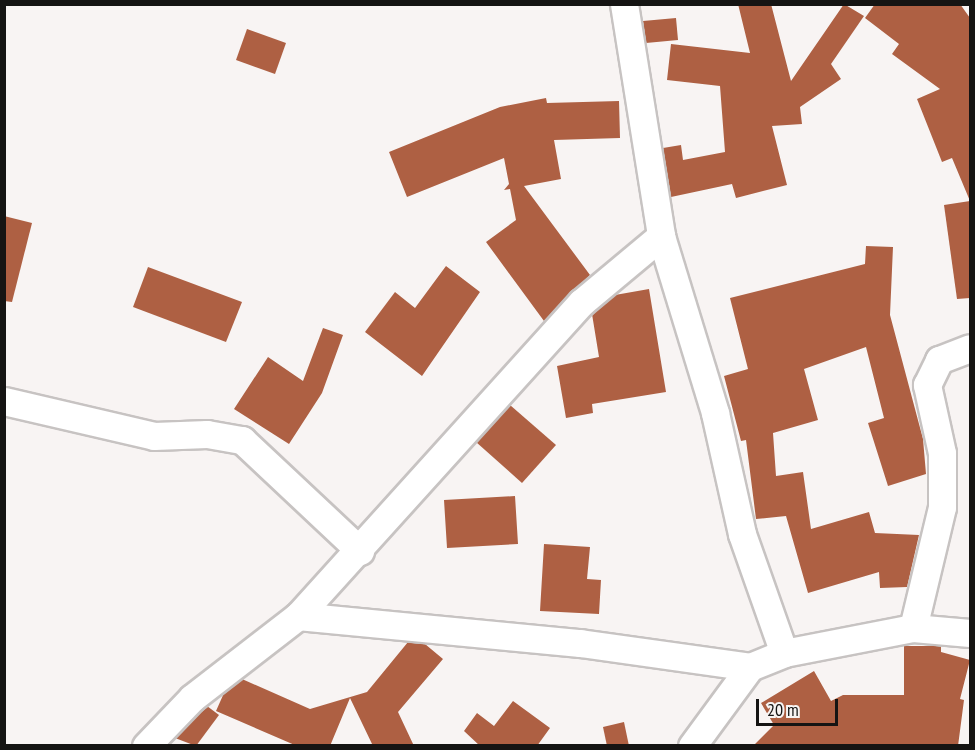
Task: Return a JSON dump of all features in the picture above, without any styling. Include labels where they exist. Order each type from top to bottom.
[{"type":"street","points":[[624,4],[661,236],[715,413],[742,534],[784,653]]},
{"type":"street","points":[[147,746],[192,698],[298,616],[360,551],[582,302],[661,236]]},
{"type":"street","points":[[913,628],[942,507],[942,453],[927,385],[939,360],[970,348]]},
{"type":"street","points":[[4,401],[154,436],[207,434],[242,440],[360,551]]},
{"type":"street","points":[[298,616],[580,643],[750,667],[784,653],[913,628],[970,633]]},
{"type":"street","points":[[692,746],[750,667]]},
{"type":"building","points":[[738,4],[771,4],[791,81],[844,4],[864,16],[831,64],[841,79],[800,107],[802,124],[772,126],[787,185],[736,198],[732,184],[671,197],[663,148],[681,145],[683,160],[725,152],[720,86],[667,80],[671,44],[750,53]]},
{"type":"building","points":[[875,4],[960,4],[970,18],[970,201],[952,158],[942,162],[917,99],[940,89],[892,54],[899,44],[865,18]]},
{"type":"building","points":[[676,18],[678,40],[646,43],[643,21]]},
{"type":"building","points":[[247,29],[286,43],[275,74],[236,60]]},
{"type":"building","points":[[546,98],[547,103],[619,101],[620,138],[554,140],[561,179],[524,186],[590,275],[544,321],[486,242],[516,220],[510,189],[504,190],[509,184],[504,158],[407,197],[389,152],[500,107]]},
{"type":"building","points":[[970,201],[970,298],[957,299],[944,205]]},
{"type":"building","points":[[4,216],[32,223],[12,302],[4,301]]},
{"type":"building","points":[[866,246],[893,247],[890,315],[923,439],[926,474],[888,486],[868,423],[884,418],[866,347],[804,369],[818,420],[773,433],[776,476],[803,472],[811,529],[869,512],[875,533],[919,535],[907,587],[880,588],[879,572],[808,593],[786,516],[756,519],[746,440],[741,441],[724,376],[748,369],[730,298],[865,264]]},
{"type":"building","points":[[446,266],[480,292],[422,376],[365,332],[395,292],[415,308]]},
{"type":"building","points":[[148,267],[242,302],[226,342],[133,307]]},
{"type":"building","points":[[649,289],[666,392],[592,404],[593,413],[566,418],[557,366],[599,357],[592,314],[615,295]]},
{"type":"building","points":[[323,328],[343,335],[322,393],[289,444],[234,409],[268,357],[303,381]]},
{"type":"building","points":[[510,405],[556,445],[522,483],[476,442]]},
{"type":"building","points":[[515,496],[518,544],[447,548],[444,500]]},
{"type":"building","points":[[544,544],[590,547],[587,579],[601,580],[599,614],[540,611]]},
{"type":"building","points":[[408,642],[425,644],[443,659],[398,712],[414,746],[373,746],[350,698],[330,746],[297,746],[216,711],[224,693],[242,679],[310,709],[367,692]]},
{"type":"building","points":[[904,646],[941,646],[941,652],[970,660],[960,699],[964,700],[958,746],[753,746],[774,725],[761,703],[814,671],[831,701],[843,695],[904,695]]},
{"type":"building","points":[[513,701],[550,728],[537,746],[480,746],[464,731],[477,713],[494,726]]},
{"type":"building","points":[[207,706],[219,715],[196,746],[175,738]]},
{"type":"building","points":[[624,722],[629,746],[607,746],[603,727]]}]
